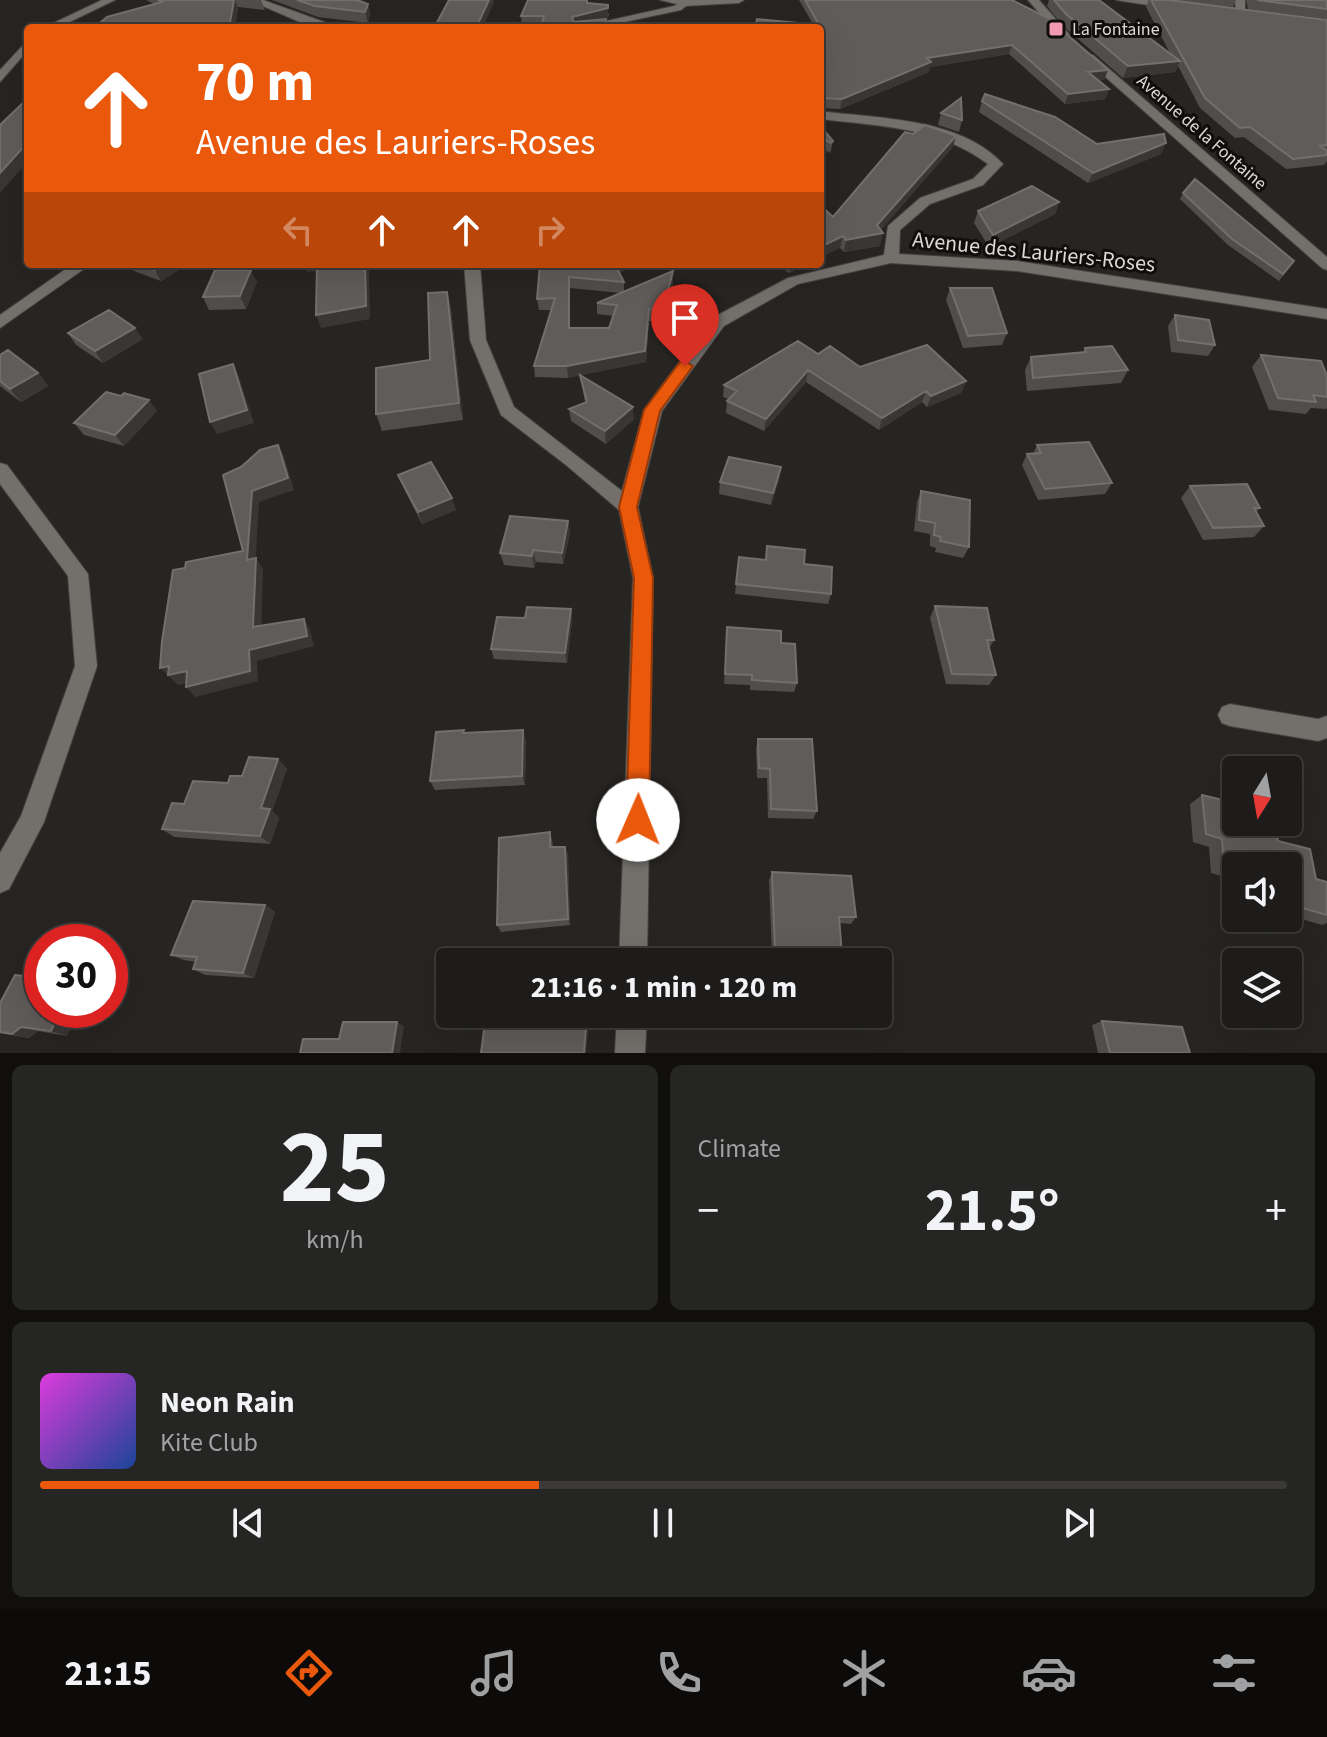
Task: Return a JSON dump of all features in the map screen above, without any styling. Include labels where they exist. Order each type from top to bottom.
[{"type":"street","points":[[57,24],[110,0]]},
{"type":"street","points":[[254,0],[319,24]]},
{"type":"street","points":[[665,0],[685,3],[739,0]]},
{"type":"street","name":"Avenue de la Fontaine","points":[[1033,0],[1053,26],[1327,265]]},
{"type":"street","points":[[1121,0],[1183,7]]},
{"type":"street","points":[[1240,0],[1236,13],[1254,15]]},
{"type":"street","points":[[599,24],[677,8],[685,3]]},
{"type":"street","name":"Avenue de la Fontaine","points":[[1029,14],[1053,26]]},
{"type":"street","points":[[0,78],[24,48]]},
{"type":"street","points":[[824,116],[945,133],[980,150],[996,164],[978,182],[925,201],[893,229],[891,258]]},
{"type":"street","name":"Avenue des Lauriers-Roses","points":[[628,507],[653,410],[718,322],[793,281],[891,258],[1017,266],[1327,314]]},
{"type":"street","points":[[0,323],[77,268]]},
{"type":"street","points":[[472,268],[478,340],[507,411],[573,460],[628,507],[643,578],[633,948]]},
{"type":"street","points":[[0,470],[78,574],[86,666],[31,822],[0,880]]},
{"type":"street","points":[[1230,715],[1318,730],[1327,727]]},
{"type":"street","points":[[630,1053],[631,1028]]},
{"type":"building","points":[[158,0],[234,0],[230,24],[99,24],[107,17],[162,2]]},
{"type":"building","points":[[297,0],[357,0],[368,4],[365,12],[315,6]]},
{"type":"building","points":[[449,0],[489,0],[478,24],[436,24]]},
{"type":"building","points":[[528,0],[587,0],[587,3],[608,5],[608,8],[572,17],[574,22],[606,19],[605,24],[542,24],[544,16],[521,16]]},
{"type":"building","points":[[805,0],[1012,0],[1048,18],[1108,70],[1088,72],[1109,89],[1068,94],[1012,45],[927,58],[931,62],[842,99],[824,98],[824,24],[818,24]]},
{"type":"building","points":[[1054,0],[1099,0],[1180,61],[1128,66],[1066,14]]},
{"type":"building","points":[[1151,0],[1327,20],[1327,145],[1320,146],[1327,151],[1327,155],[1293,159],[1250,127],[1240,128],[1205,98]]},
{"type":"building","points":[[1257,0],[1327,0],[1327,9]]},
{"type":"building","points":[[757,19],[809,24],[756,24]]},
{"type":"building","points":[[985,94],[1055,117],[1097,144],[1164,134],[1166,143],[1093,173],[982,101]]},
{"type":"building","points":[[961,98],[962,120],[941,113]]},
{"type":"building","points":[[24,102],[24,146],[0,173],[0,125]]},
{"type":"building","points":[[925,125],[956,136],[877,225],[883,233],[846,240],[843,236],[824,245],[824,209],[833,217],[905,132],[913,134]]},
{"type":"building","points":[[824,131],[833,141],[824,139]]},
{"type":"building","points":[[1195,179],[1294,261],[1283,274],[1232,239],[1183,193]]},
{"type":"building","points":[[1032,186],[1059,202],[993,235],[978,211]]},
{"type":"building","points":[[317,268],[365,268],[366,306],[316,315]]},
{"type":"building","points":[[540,268],[617,268],[624,282],[569,277],[569,328],[609,328],[617,305],[597,303],[673,271],[663,311],[649,309],[645,351],[567,366],[534,366],[555,298],[537,299]]},
{"type":"building","points":[[215,270],[251,270],[240,296],[203,297]]},
{"type":"building","points":[[950,288],[992,288],[1007,333],[968,336]]},
{"type":"building","points":[[447,292],[459,403],[376,414],[376,368],[430,360],[428,293]]},
{"type":"building","points":[[109,310],[135,328],[95,351],[68,333]]},
{"type":"building","points":[[1175,315],[1209,320],[1215,345],[1178,340]]},
{"type":"building","points":[[798,341],[818,354],[830,346],[860,367],[927,345],[966,381],[931,396],[926,391],[882,418],[808,370],[766,419],[727,401],[737,391],[724,385]]},
{"type":"building","points":[[1112,346],[1128,370],[1033,378],[1031,357],[1086,352],[1085,348]]},
{"type":"building","points":[[8,350],[38,373],[10,389],[0,381],[0,355]]},
{"type":"building","points":[[1261,355],[1321,361],[1327,376],[1327,397],[1313,395],[1316,402],[1278,398]]},
{"type":"building","points":[[233,364],[247,410],[210,422],[199,374]]},
{"type":"building","points":[[580,375],[633,407],[605,431],[569,409],[587,402]]},
{"type":"building","points":[[106,392],[149,400],[115,435],[74,423]]},
{"type":"building","points":[[1089,442],[1112,483],[1045,489],[1027,454],[1041,453],[1037,445]]},
{"type":"building","points":[[278,445],[288,478],[252,491],[247,560],[256,558],[253,627],[304,619],[307,636],[249,650],[250,671],[186,687],[187,671],[168,675],[169,666],[160,668],[173,570],[185,568],[186,562],[243,551],[223,475],[241,467],[260,450]]},
{"type":"building","points":[[729,457],[781,467],[773,493],[720,482]]},
{"type":"building","points":[[431,462],[452,498],[418,512],[398,475]]},
{"type":"building","points":[[1247,484],[1260,508],[1254,508],[1264,526],[1213,528],[1190,486]]},
{"type":"building","points":[[921,491],[970,500],[969,547],[940,541],[941,537],[934,535],[935,523],[919,520]]},
{"type":"building","points":[[510,516],[568,521],[562,553],[533,550],[532,556],[500,553]]},
{"type":"building","points":[[767,546],[805,550],[804,564],[832,567],[831,594],[736,584],[739,557],[766,560]]},
{"type":"building","points":[[935,606],[987,608],[994,640],[987,640],[996,675],[952,674]]},
{"type":"building","points":[[527,607],[571,609],[565,653],[491,649],[497,617],[525,618]]},
{"type":"building","points":[[727,627],[781,631],[781,643],[795,644],[797,683],[752,680],[752,675],[725,674]]},
{"type":"building","points":[[464,730],[463,733],[523,730],[522,776],[430,781],[436,732]]},
{"type":"building","points":[[758,739],[812,739],[817,811],[771,809],[770,769],[759,768]]},
{"type":"building","points":[[249,757],[278,759],[261,808],[270,809],[260,836],[162,829],[172,803],[184,804],[193,781],[228,783],[230,776],[242,776]]},
{"type":"building","points":[[1202,795],[1222,800],[1222,836],[1277,836],[1278,841],[1310,849],[1316,879],[1327,882],[1327,915],[1302,908],[1302,852],[1223,852],[1222,839],[1206,834]]},
{"type":"building","points":[[550,832],[550,847],[565,847],[568,919],[497,925],[499,838]]},
{"type":"building","points":[[772,872],[851,876],[856,917],[839,917],[841,948],[775,948]]},
{"type":"building","points":[[193,901],[265,905],[243,973],[193,969],[197,957],[171,955]]},
{"type":"building","points":[[15,975],[24,976],[24,1027],[12,1034],[0,1032],[0,1003]]},
{"type":"building","points":[[1102,1021],[1182,1027],[1190,1053],[1110,1053]]},
{"type":"building","points":[[343,1022],[397,1022],[392,1053],[300,1053],[303,1039],[339,1039]]},
{"type":"building","points":[[484,1028],[586,1028],[584,1053],[481,1053]]},
{"type":"place","name":"La Fontaine","points":[[1056,29]]},
{"type":"route","points":[[638,820],[643,578],[628,507],[653,410],[685,366]]}]
